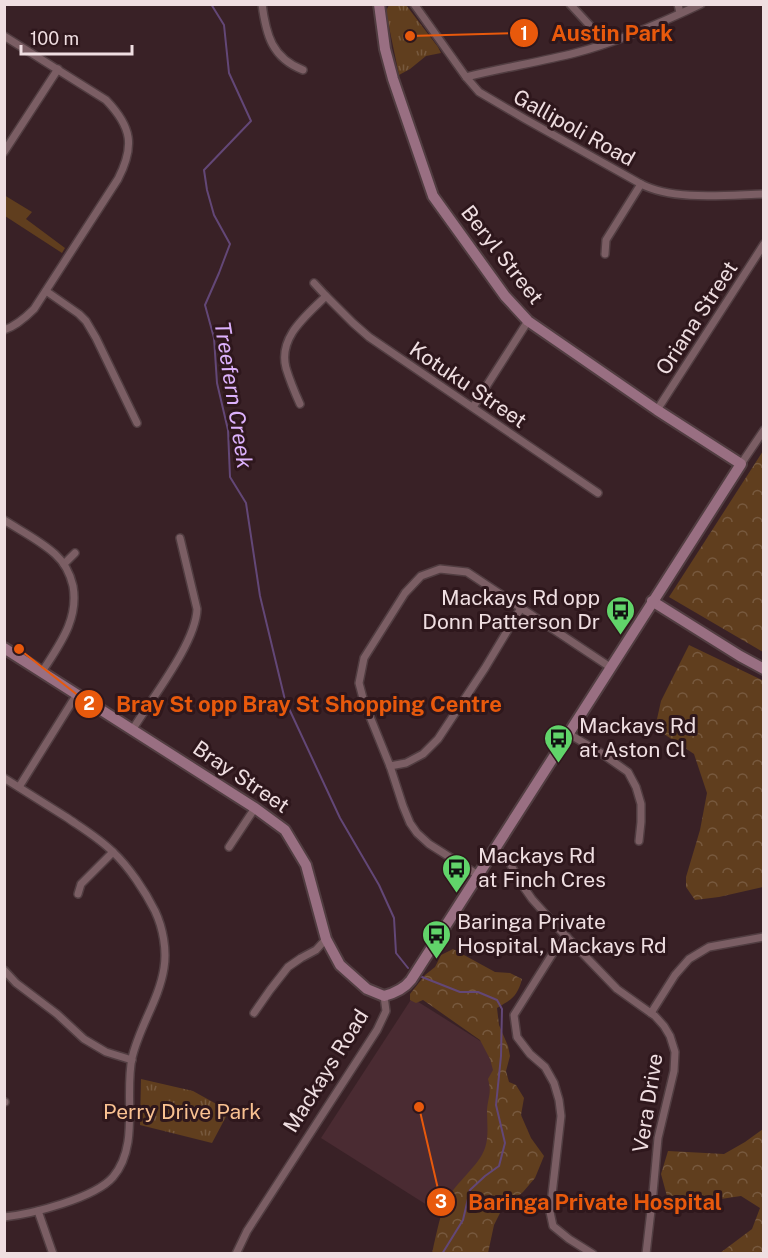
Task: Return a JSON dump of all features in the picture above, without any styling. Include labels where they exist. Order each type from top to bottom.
[{"type":"street","points":[[262,4],[270,39],[278,53],[290,65],[303,70]]},
{"type":"street","name":"Beryl Street","points":[[379,4],[385,49],[393,79],[433,196],[505,296],[528,321],[657,410],[741,464]]},
{"type":"street","name":"Gallipoli Road","points":[[414,4],[479,92],[641,184],[655,191],[677,195],[764,194]]},
{"type":"street","points":[[570,4],[606,43]]},
{"type":"street","points":[[678,4],[680,14]]},
{"type":"street","points":[[466,77],[577,52],[606,43],[701,4]]},
{"type":"street","points":[[4,36],[106,100],[125,124],[129,152],[118,179],[34,309],[23,320],[4,330]]},
{"type":"street","points":[[4,153],[58,69]]},
{"type":"street","points":[[605,254],[606,240],[641,184]]},
{"type":"street","name":"Oriana Street","points":[[657,410],[764,244]]},
{"type":"street","name":"Kotuku Street","points":[[314,283],[352,323],[369,337],[598,494]]},
{"type":"street","points":[[46,291],[86,321],[136,423]]},
{"type":"street","points":[[300,404],[286,366],[286,348],[292,332],[326,296]]},
{"type":"street","points":[[473,407],[528,321]]},
{"type":"street","points":[[741,464],[764,430]]},
{"type":"street","name":"Mackays Road","points":[[237,1254],[247,1231],[377,1030],[386,1011],[384,996],[396,992],[411,980],[741,464]]},
{"type":"street","points":[[4,520],[49,549],[64,564],[69,573],[74,594],[72,619],[62,641],[42,672]]},
{"type":"street","points":[[133,729],[173,668],[193,631],[197,617],[180,538]]},
{"type":"street","points":[[64,564],[75,553]]},
{"type":"street","points":[[478,875],[429,844],[410,823],[364,702],[359,683],[364,658],[405,593],[421,576],[440,569],[466,572],[610,667]]},
{"type":"street","points":[[652,601],[764,669]]},
{"type":"street","points":[[390,766],[406,763],[423,754],[438,739],[521,608]]},
{"type":"street","name":"Bray Street","points":[[4,648],[255,808],[285,830],[306,865],[326,939],[340,965],[366,989],[384,996]]},
{"type":"street","points":[[19,787],[77,694]]},
{"type":"street","points":[[569,734],[628,772],[641,804],[639,841]]},
{"type":"street","points":[[4,778],[87,831],[113,852],[132,874],[155,910],[161,925],[165,953],[162,979],[140,1033],[132,1060],[129,1136],[124,1157],[114,1176],[100,1189],[82,1197],[38,1211],[4,1218]]},
{"type":"street","points":[[229,847],[255,808]]},
{"type":"street","name":"Vera Drive","points":[[495,849],[507,857],[518,879],[532,899],[567,937],[616,989],[651,1013],[670,1036],[675,1052],[674,1071],[658,1138],[646,1254]]},
{"type":"street","points":[[78,894],[81,884],[113,852]]},
{"type":"street","points":[[567,937],[547,961],[514,1015],[517,1037],[544,1067],[554,1083],[560,1100],[561,1116],[550,1212],[553,1226],[593,1254]]},
{"type":"street","points":[[651,1013],[675,975],[689,959],[709,947],[764,937]]},
{"type":"street","points":[[254,1013],[288,967],[316,950],[326,939]]},
{"type":"street","points":[[4,970],[16,983],[57,1014],[84,1040],[106,1052],[132,1060]]},
{"type":"street","points":[[38,1211],[53,1254]]},
{"type":"shaded area","points":[[412,998],[501,1054],[501,1135],[446,1217],[321,1138]]},
{"type":"green space","points":[[389,5],[406,5],[441,53],[426,56],[399,75],[387,17]]},
{"type":"green space","points":[[4,195],[32,212],[26,219],[65,248],[62,253],[5,216]]},
{"type":"green space","points":[[764,451],[763,652],[669,597]]},
{"type":"green space","points":[[689,645],[764,681],[763,887],[695,900],[686,887],[686,877],[700,830],[707,793],[694,754],[655,728],[661,701]]},
{"type":"green space","points":[[453,949],[495,972],[510,973],[522,979],[513,997],[497,1008],[499,1025],[510,1056],[506,1071],[509,1082],[516,1085],[524,1098],[521,1115],[531,1138],[544,1156],[535,1178],[523,1192],[502,1209],[494,1225],[488,1253],[432,1253],[447,1200],[478,1161],[485,1148],[490,1092],[488,1079],[493,1070],[480,1040],[423,1000],[416,1003],[410,1000],[410,994],[425,975],[435,967],[441,955]]},
{"type":"green space","name":"Perry Drive Park","points":[[141,1079],[193,1091],[229,1111],[212,1143],[140,1125]]},
{"type":"green space","points":[[763,1129],[763,1253],[720,1253],[752,1229],[760,1208],[741,1196],[714,1200],[694,1211],[668,1200],[661,1174],[668,1151],[724,1154]]},
{"type":"waterway","name":"Treefern Creek","points":[[211,4],[224,25],[229,73],[251,121],[204,170],[214,215],[230,244],[205,305],[214,338],[217,383],[228,430],[230,477],[246,503],[260,596],[285,700],[340,818],[379,885],[394,918],[396,953],[408,968]]},
{"type":"waterway","name":"Treefern Creek","points":[[422,977],[460,992],[478,992],[497,1000],[502,1009],[501,1056],[496,1105],[505,1143],[499,1166],[470,1190],[463,1220],[442,1254]]},
{"type":"place","name":"Austin Park","points":[[410,36]]},
{"type":"place","name":"Mackays Rd opp Donn Patterson Dr","points":[[621,636]]},
{"type":"place","name":"Bray St opp Bray St Shopping Centre","points":[[19,649]]},
{"type":"place","name":"Mackays Rd at Aston Cl","points":[[558,764]]},
{"type":"place","name":"Mackays Rd at Finch Cres","points":[[457,894]]},
{"type":"place","name":"Baringa Private Hospital, Mackays Rd","points":[[436,960]]},
{"type":"place","name":"Baringa Private Hospital","points":[[419,1107]]}]
